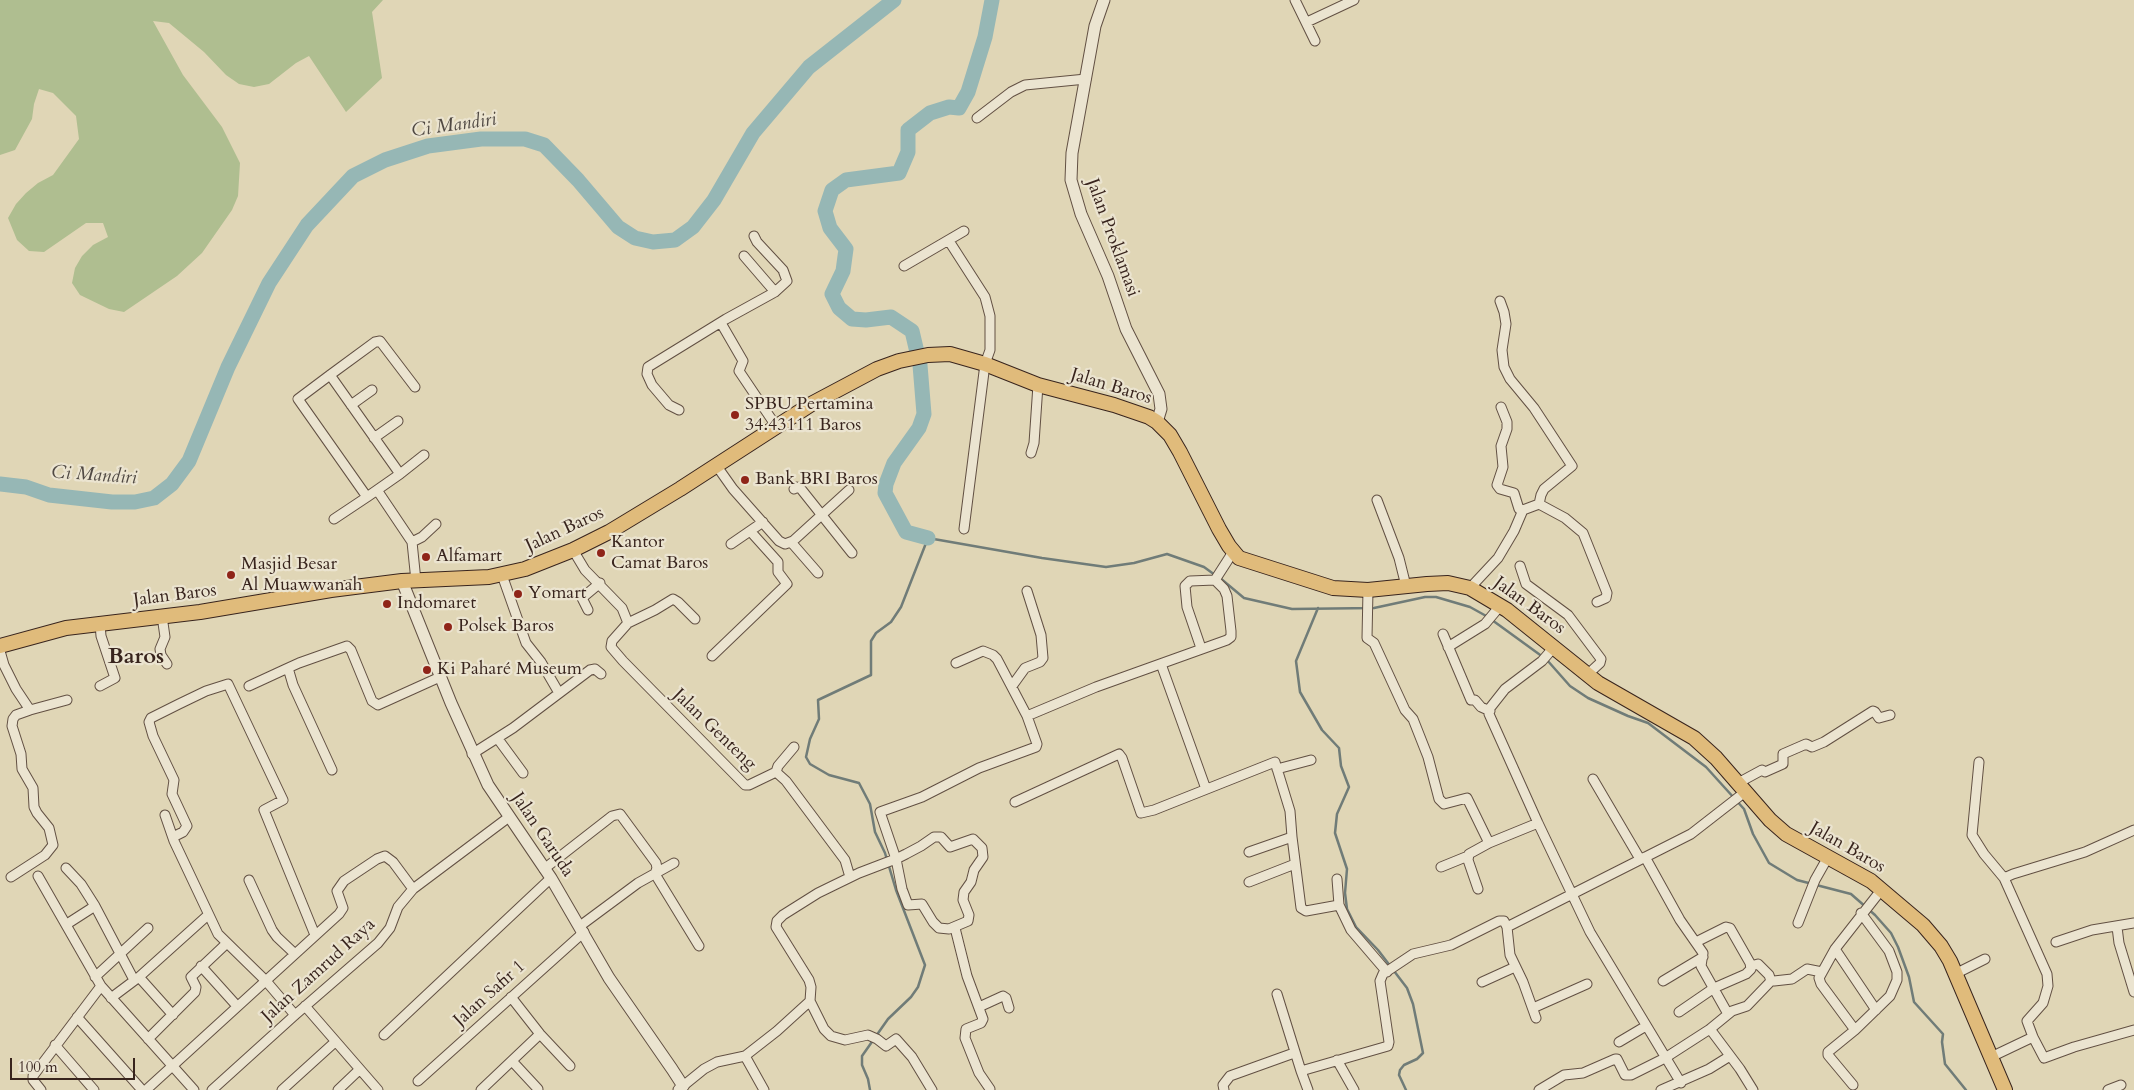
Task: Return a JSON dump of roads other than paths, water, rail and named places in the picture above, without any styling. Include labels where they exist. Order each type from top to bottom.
[{"type":"main road","name":"Jalan Baros","points":[[0,646],[66,628],[200,612],[331,590],[402,581],[502,575],[525,569],[573,550],[609,532],[776,426],[853,382],[899,361],[928,355],[950,354],[985,364],[1038,385],[1114,405],[1149,417],[1157,422],[1170,435],[1233,552],[1244,561],[1333,588],[1368,595],[1406,586],[1448,584],[1470,588],[1494,614],[1551,650],[1598,683],[1694,738],[1716,758],[1740,790],[1786,834],[1871,880],[1923,925],[1941,946],[1955,974],[2005,1090]]},
{"type":"street","name":"Jalan Proklamasi","points":[[1104,0],[1095,26],[1072,153],[1072,180],[1081,214],[1108,276],[1126,329],[1159,394],[1161,409],[1157,422]]},
{"type":"street","points":[[1296,0],[1315,41]]},
{"type":"street","points":[[1307,22],[1354,0]]},
{"type":"street","points":[[977,118],[1011,92],[1025,85],[1086,79]]},
{"type":"street","points":[[904,266],[964,231]]},
{"type":"street","points":[[679,410],[669,405],[652,385],[646,370],[775,292],[787,281],[787,277],[756,242],[754,236]]},
{"type":"street","points":[[949,241],[985,297],[990,316],[991,339],[985,364],[964,529]]},
{"type":"street","points":[[744,256],[775,292]]},
{"type":"street","points":[[1500,301],[1506,324],[1502,350],[1504,367],[1510,379],[1534,408],[1572,464],[1570,469],[1544,489],[1540,504]]},
{"type":"street","points":[[721,323],[743,361],[739,371],[776,426]]},
{"type":"street","points":[[367,497],[298,399],[375,342],[380,341],[415,387]]},
{"type":"street","points":[[330,375],[400,474]]},
{"type":"street","points":[[1031,453],[1034,443],[1038,385]]},
{"type":"street","points":[[351,405],[372,390]]},
{"type":"street","points":[[1501,407],[1507,422],[1507,429],[1501,446],[1503,467],[1497,485],[1514,493],[1519,509],[1523,510]]},
{"type":"street","points":[[374,438],[398,421]]},
{"type":"street","points":[[334,519],[400,474],[424,455]]},
{"type":"street","points":[[716,465],[733,489],[781,543],[789,544],[792,542],[850,490]]},
{"type":"street","points":[[794,489],[799,488],[852,553]]},
{"type":"street","points":[[377,490],[412,542],[416,581]]},
{"type":"street","points":[[1376,500],[1399,558],[1406,586]]},
{"type":"street","points":[[1470,588],[1498,558],[1523,510],[1540,504],[1565,518],[1583,533],[1607,593],[1606,598],[1597,602]]},
{"type":"street","points":[[731,544],[763,522]]},
{"type":"street","points":[[412,542],[422,537],[436,524]]},
{"type":"street","points":[[712,656],[787,584],[778,572],[776,559],[751,532]]},
{"type":"street","points":[[792,542],[818,573]]},
{"type":"street","points":[[573,550],[586,570],[622,608],[628,623],[673,599],[696,619]]},
{"type":"street","points":[[1201,648],[1187,607],[1185,586],[1187,581],[1190,580],[1217,576],[1233,552]]},
{"type":"street","points":[[1520,566],[1526,584],[1568,615],[1601,659],[1600,663],[1587,675]]},
{"type":"street","points":[[502,575],[526,644],[541,662],[559,693]]},
{"type":"street","points":[[1028,716],[1096,687],[1227,640],[1231,637],[1227,596],[1217,576]]},
{"type":"street","name":"Jalan Garuda","points":[[402,581],[472,754],[488,785],[547,873],[582,929],[609,978],[681,1088]]},
{"type":"street","points":[[588,610],[582,598],[600,584]]},
{"type":"street","points":[[1012,686],[1025,668],[1040,662],[1043,658],[1041,635],[1027,591]]},
{"type":"street","points":[[1368,595],[1367,638],[1374,643],[1403,707],[1413,719],[1428,757],[1439,799],[1444,804],[1467,798],[1489,843]]},
{"type":"street","points":[[1448,646],[1459,642],[1460,638],[1494,614]]},
{"type":"street","points":[[162,616],[165,637],[160,649],[161,655],[167,664]]},
{"type":"street","name":"Jalan Genteng","points":[[628,623],[612,641],[612,648],[691,732],[745,785],[749,785],[776,772],[786,781],[845,860],[850,877]]},
{"type":"street","points":[[100,624],[103,642],[114,678],[100,686]]},
{"type":"street","points":[[1443,634],[1471,700],[1475,700],[1481,707],[1490,711]]},
{"type":"street","points":[[250,686],[299,662],[347,646],[372,701],[378,705],[440,676]]},
{"type":"street","points":[[1551,650],[1542,661],[1505,689],[1489,714],[1590,932],[1680,1083]]},
{"type":"street","points":[[0,651],[4,665],[16,689],[30,710]]},
{"type":"street","points":[[932,1090],[905,1047],[895,1039],[886,1046],[868,1035],[845,1040],[831,1036],[824,1029],[810,1001],[811,987],[809,980],[777,929],[776,924],[783,915],[805,901],[850,877],[891,861],[938,836],[943,839],[948,847],[973,838],[980,843],[982,848],[984,857],[974,870],[971,882],[963,894],[969,917],[966,922],[955,928],[939,928],[922,904],[908,904],[891,861],[880,812],[922,797],[979,768],[1036,747],[1037,744],[1028,716],[998,659],[990,652],[983,651],[956,663]]},
{"type":"street","points":[[1161,664],[1206,789]]},
{"type":"street","points":[[288,668],[293,685],[332,770]]},
{"type":"street","points":[[472,754],[498,739],[590,670],[595,669],[601,674]]},
{"type":"street","points":[[173,837],[183,832],[187,826],[172,794],[174,780],[152,736],[148,722],[157,715],[206,691],[228,684],[283,800],[264,810],[315,935]]},
{"type":"street","points":[[11,876],[45,855],[53,845],[49,828],[37,814],[34,807],[34,791],[22,769],[21,754],[12,726],[13,719],[16,715],[30,710],[67,700]]},
{"type":"street","points":[[1507,927],[1691,834],[1731,803],[1740,790],[1762,770],[1765,772],[1783,764],[1783,754],[1806,744],[1812,747],[1824,742],[1873,712],[1879,718],[1890,715]]},
{"type":"street","points":[[498,739],[522,773]]},
{"type":"street","points":[[776,772],[778,766],[794,747]]},
{"type":"street","points":[[1015,802],[1119,754],[1141,813],[1154,810],[1275,762],[1290,811],[1300,905],[1303,910],[1339,905]]},
{"type":"street","points":[[1277,770],[1311,760]]},
{"type":"street","points":[[1979,762],[1971,825],[1972,835],[1984,854],[2004,878],[2047,974],[2048,986],[2045,998],[2040,1009],[2027,1021],[2040,1054],[2047,1058],[2074,1047],[2134,1030]]},
{"type":"street","points":[[1593,779],[1680,920],[1703,953],[1701,966],[1728,1014]]},
{"type":"street","points":[[384,1035],[547,873],[618,813],[656,863],[658,868],[655,874],[699,946]]},
{"type":"street","points":[[165,815],[173,837],[218,934],[266,981],[295,1015]]},
{"type":"street","name":"Jalan Zamrud Raya","points":[[217,1088],[304,1006],[387,934],[398,907],[413,889],[509,817]]},
{"type":"street","points":[[1441,867],[1468,856],[1489,843],[1538,823]]},
{"type":"street","points":[[2004,878],[2085,852],[2134,830]]},
{"type":"street","points":[[1248,852],[1292,837]]},
{"type":"street","points":[[146,1090],[342,911],[343,906],[337,891],[340,884],[385,856],[390,858],[413,889]]},
{"type":"street","points":[[1468,856],[1478,889]]},
{"type":"street","points":[[1798,923],[1815,880],[1828,857]]},
{"type":"street","name":"Jalan Safir 1","points":[[418,1080],[511,997],[582,929],[638,883],[674,863]]},
{"type":"street","points":[[1249,882],[1296,864]]},
{"type":"street","points":[[66,868],[81,884],[95,906],[118,954],[136,978],[173,1015]]},
{"type":"street","points":[[38,876],[101,986],[194,1090]]},
{"type":"street","points":[[1337,879],[1339,905],[1351,930],[1389,971]]},
{"type":"street","points":[[249,880],[272,930],[295,954]]},
{"type":"street","points":[[1855,1030],[1820,984],[1819,980],[1835,949],[1862,912],[1882,889]]},
{"type":"street","points":[[67,924],[95,906]]},
{"type":"street","points":[[1853,1085],[1828,1055],[1830,1050],[1876,1010],[1894,988],[1897,972],[1889,952],[1862,912]]},
{"type":"street","points":[[111,998],[208,915]]},
{"type":"street","points":[[1301,1071],[1388,1046],[1380,981],[1389,971],[1413,954],[1451,945],[1499,921],[1504,921],[1507,927],[1510,954],[1523,982],[1536,1018]]},
{"type":"street","points":[[2056,942],[2092,930],[2134,923]]},
{"type":"street","points":[[1696,942],[1728,927],[1734,933],[1751,966]]},
{"type":"street","points":[[2117,927],[2119,943],[2134,992]]},
{"type":"street","points":[[95,977],[148,928]]},
{"type":"street","points":[[955,928],[962,960],[983,1021],[967,1028],[964,1032],[974,1063],[982,1079],[990,1088]]},
{"type":"street","points":[[148,1039],[195,992],[196,987],[191,978],[201,966],[227,943]]},
{"type":"street","points":[[1835,949],[1876,1010]]},
{"type":"street","points":[[1663,981],[1703,957]]},
{"type":"street","points":[[1955,974],[1985,959]]},
{"type":"street","points":[[1679,1012],[1714,988],[1746,974],[1751,966],[1756,964],[1769,975],[1771,981]]},
{"type":"street","points":[[201,966],[236,1006]]},
{"type":"street","points":[[1482,982],[1515,967]]},
{"type":"street","points":[[1541,1089],[1564,1075],[1583,1073],[1615,1059],[1617,1059],[1625,1075],[1628,1076],[1665,1058],[1710,1029],[1734,1010],[1749,1004],[1771,981],[1789,980],[1807,969],[1822,972]]},
{"type":"street","points":[[1533,1008],[1587,984]]},
{"type":"street","points":[[41,1090],[33,1080],[33,1076],[101,986]]},
{"type":"street","points":[[1277,994],[1294,1053],[1308,1090]]},
{"type":"street","points":[[979,1007],[1003,996],[1006,998],[1009,1008]]},
{"type":"street","points":[[511,997],[540,1034],[570,1066]]},
{"type":"street","points":[[681,1088],[704,1069],[717,1062],[745,1056],[778,1031],[810,1001]]},
{"type":"street","points":[[304,1006],[378,1090]]},
{"type":"street","points":[[77,1017],[142,1090]]},
{"type":"street","points":[[1619,1042],[1646,1026]]},
{"type":"street","points":[[1710,1029],[1753,1090]]},
{"type":"street","points":[[484,1089],[540,1034]]},
{"type":"street","points":[[1991,1057],[2033,1037]]},
{"type":"street","points":[[282,1090],[335,1042]]},
{"type":"street","points":[[55,1045],[94,1090]]},
{"type":"street","points":[[1224,1090],[1223,1085],[1230,1076],[1294,1053]]},
{"type":"street","points":[[745,1056],[764,1090]]},
{"type":"street","points":[[1661,1090],[1709,1069],[1730,1056]]},
{"type":"street","points":[[1337,1060],[1354,1090]]},
{"type":"street","points":[[512,1061],[538,1089]]},
{"type":"street","points":[[338,1090],[359,1070]]},
{"type":"street","points":[[2108,1090],[2121,1085]]},
{"type":"waterway","name":"Ci Mandiri","points":[[0,484],[26,487],[49,495],[112,502],[135,502],[154,498],[172,484],[189,461],[228,367],[269,283],[307,225],[353,176],[385,160],[428,146],[481,139],[525,139],[544,145],[578,180],[618,227],[635,238],[653,242],[675,240],[693,227],[714,200],[753,133],[809,67],[894,0]]},
{"type":"waterway","points":[[928,538],[906,532],[885,493],[886,484],[894,463],[919,428],[924,414],[920,365],[912,331],[891,317],[866,320],[852,319],[839,308],[832,294],[843,271],[846,249],[830,228],[825,211],[832,190],[846,180],[899,173],[908,152],[908,130],[930,113],[949,107],[959,108],[968,92],[985,37],[992,0]]},
{"type":"waterway","points":[[870,1090],[862,1065],[862,1056],[888,1019],[911,997],[918,987],[925,965],[896,890],[885,853],[875,832],[870,804],[859,783],[829,775],[810,764],[806,757],[810,739],[819,719],[818,700],[871,675],[871,641],[876,633],[891,622],[901,607],[928,538],[1106,567],[1134,563],[1167,554],[1204,567],[1215,575]]},
{"type":"waterway","points":[[1220,578],[1244,598],[1292,609],[1374,608],[1425,597],[1436,597],[1470,607],[1488,617]]},
{"type":"waterway","points":[[1318,608],[1296,661],[1300,692],[1322,730],[1339,748],[1341,766],[1349,787],[1337,814],[1335,833],[1347,869],[1345,893],[1347,909],[1356,927],[1378,950],[1407,988],[1413,1004],[1423,1053],[1417,1059],[1404,1065],[1400,1070],[1399,1075],[1406,1090]]},
{"type":"waterway","points":[[1492,620],[1543,657]]},
{"type":"waterway","points":[[1547,660],[1570,686],[1588,698],[1648,723],[1706,767],[1744,809],[1753,834],[1769,863],[1797,880],[1851,894],[1875,915],[1891,933],[1898,947],[1909,977],[1914,1002],[1943,1034],[1942,1042],[1945,1064],[1966,1090]]},
{"type":"place","name":"SPBU Pertamina 34.43111 Baros","points":[[735,415]]},
{"type":"place","name":"Bank BRI Baros","points":[[745,480]]},
{"type":"place","name":"Kantor Camat Baros","points":[[601,553]]},
{"type":"place","name":"Alfamart","points":[[426,557]]},
{"type":"place","name":"Masjid Besar Al Muawwanah","points":[[231,575]]},
{"type":"place","name":"Yomart","points":[[518,594]]},
{"type":"place","name":"Indomaret","points":[[387,604]]},
{"type":"place","name":"Polsek Baros","points":[[448,627]]},
{"type":"place","name":"Ki Paharé Museum","points":[[427,670]]},
{"type":"district","name":"Baros","points":[[136,658]]}]
